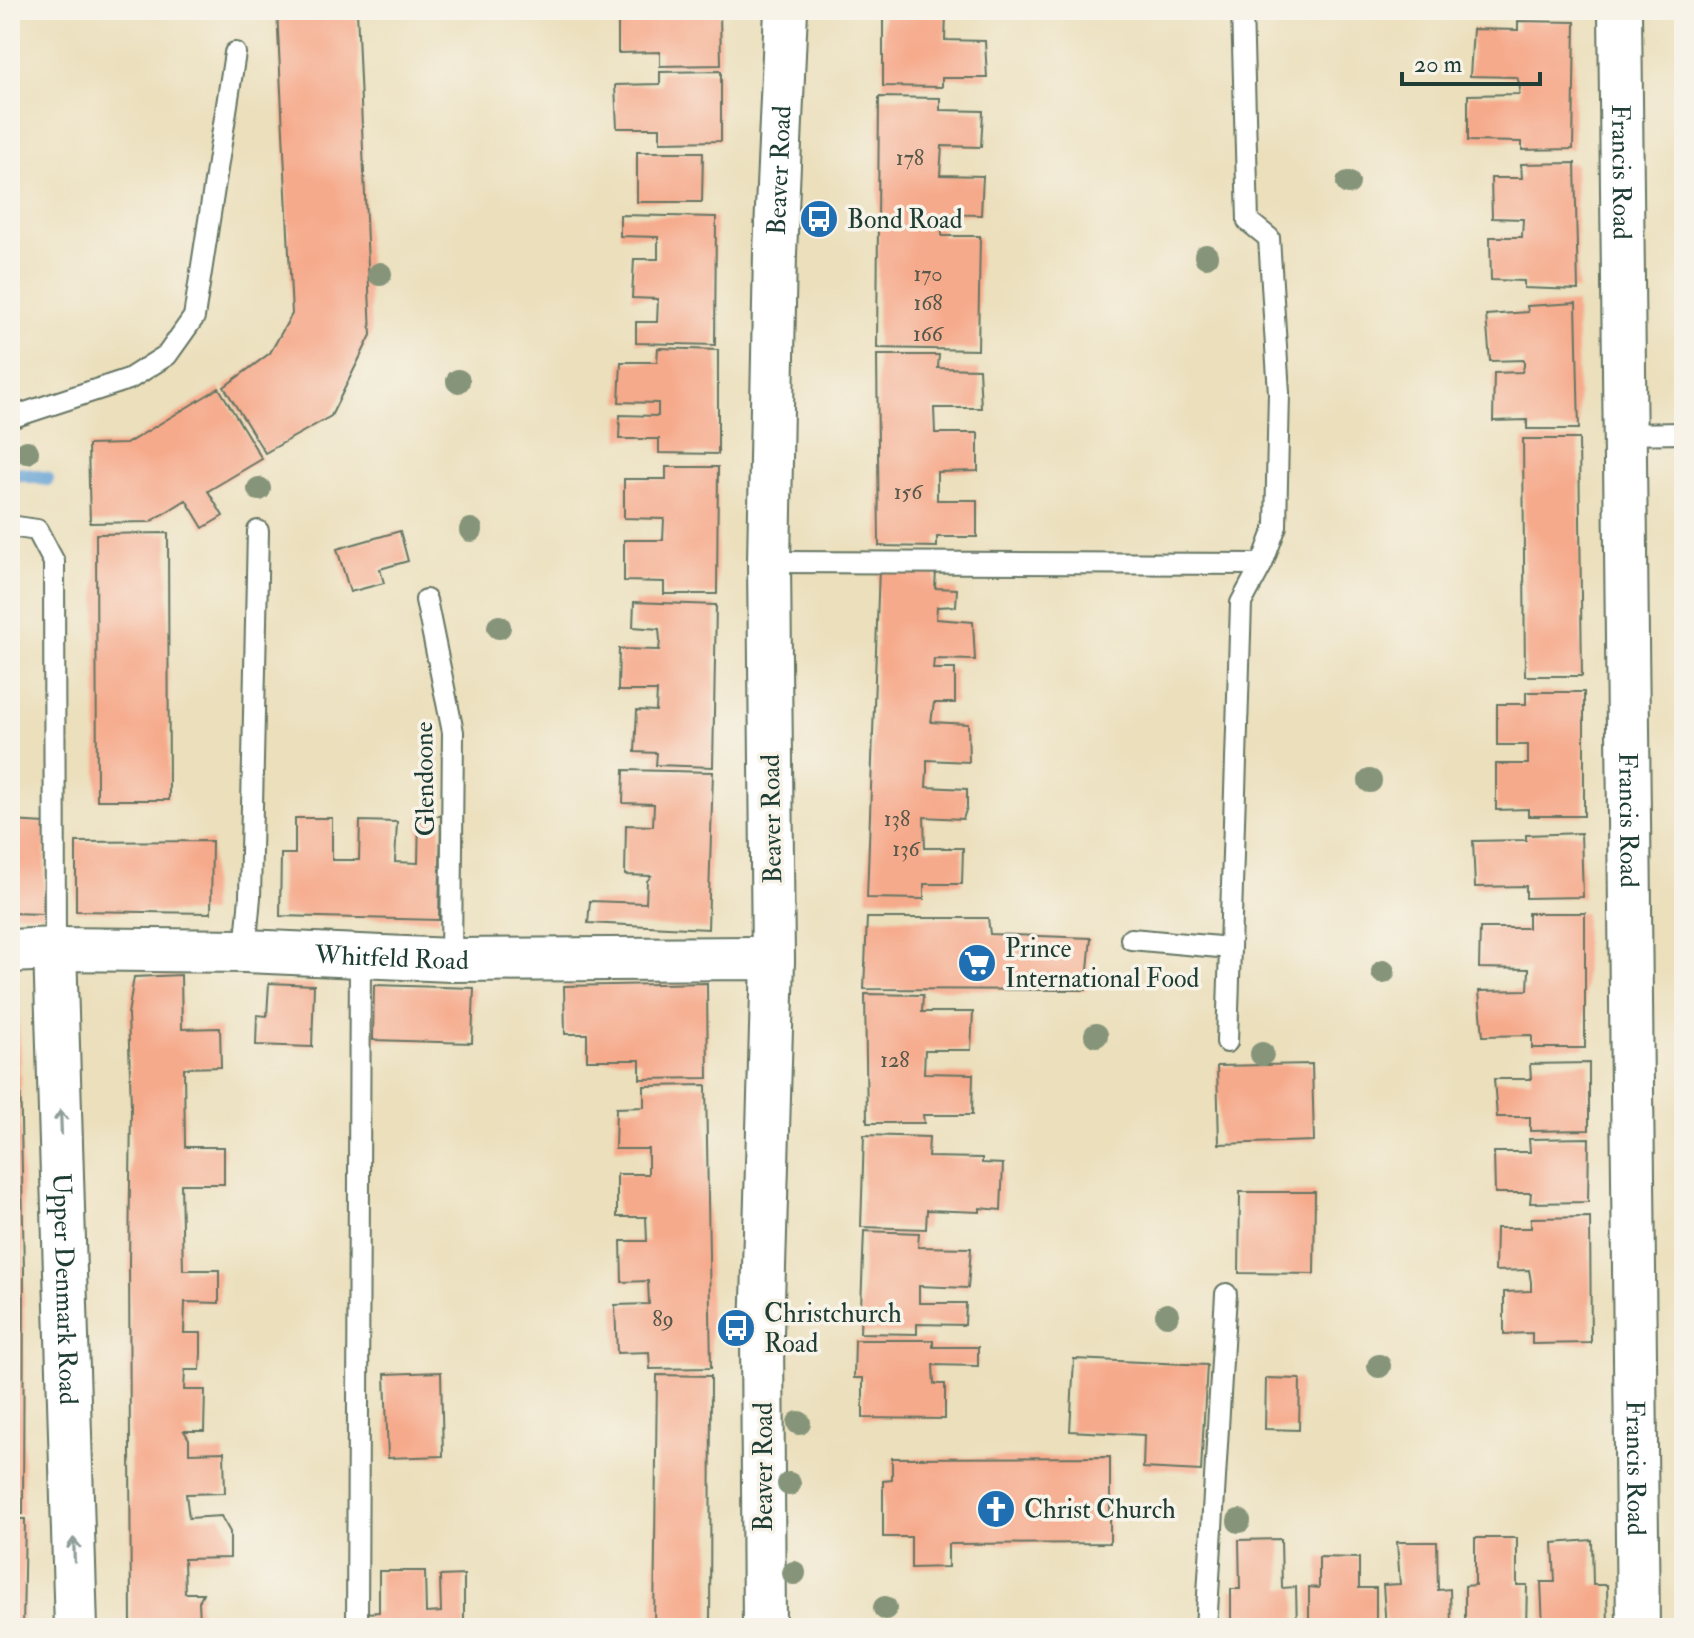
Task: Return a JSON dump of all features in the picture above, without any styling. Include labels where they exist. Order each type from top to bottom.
[{"type":"street","name":"Beaver Road","points":[[764,1628],[762,1335],[773,960],[769,562],[775,253],[786,10]]},
{"type":"street","name":"Francis Road","points":[[1620,10],[1638,1628]]},
{"type":"street","name":"Upper Denmark Road","points":[[55,949],[76,1628]]},
{"type":"street","name":"Whitfeld Road","points":[[10,951],[245,951],[451,960],[773,960]]},
{"type":"lane","points":[[1227,1042],[1241,603],[1262,564],[1276,526],[1279,393],[1269,238],[1248,221],[1242,10]]},
{"type":"lane","points":[[10,418],[129,379],[167,355],[194,317],[235,53]]},
{"type":"lane","points":[[1624,434],[1684,433]]},
{"type":"lane","points":[[10,526],[37,530],[54,562],[55,949]]},
{"type":"lane","points":[[245,951],[250,897],[258,531]]},
{"type":"lane","points":[[769,562],[1262,564]]},
{"type":"lane","name":"Glendoone","points":[[426,600],[453,732],[451,960]]},
{"type":"lane","points":[[1131,939],[1230,948]]},
{"type":"lane","points":[[357,1628],[360,955]]},
{"type":"lane","points":[[1206,1628],[1226,1294]]},
{"type":"building","points":[[277,10],[357,10],[371,335],[331,416],[265,453],[224,387],[270,353],[292,314]]},
{"type":"building","points":[[720,10],[721,65],[660,66],[660,52],[618,53],[618,11]]},
{"type":"building","points":[[883,10],[983,10],[983,17],[946,16],[945,40],[985,41],[987,78],[942,78],[942,87],[883,86]]},
{"type":"building","points":[[1518,21],[1575,22],[1573,149],[1522,150],[1522,142],[1468,141],[1468,95],[1519,94],[1520,86],[1517,77],[1470,76],[1473,29],[1518,30]]},
{"type":"building","points":[[721,71],[721,141],[660,142],[660,128],[617,128],[615,85],[660,84],[660,72]]},
{"type":"building","points":[[879,97],[940,98],[940,110],[983,111],[981,147],[942,146],[940,175],[983,176],[981,215],[942,214],[942,236],[980,236],[978,350],[877,348]]},
{"type":"building","points":[[637,152],[703,152],[702,202],[637,202]]},
{"type":"building","points":[[1575,163],[1578,290],[1524,288],[1524,281],[1491,280],[1490,237],[1522,237],[1523,219],[1492,218],[1491,178],[1522,178],[1521,164]]},
{"type":"building","points":[[620,215],[716,217],[715,345],[636,343],[636,322],[657,322],[658,299],[632,298],[634,259],[658,259],[658,237],[620,236]]},
{"type":"building","points":[[1576,303],[1579,429],[1527,429],[1527,420],[1493,421],[1494,373],[1522,372],[1524,360],[1490,361],[1486,315],[1528,312],[1527,306]]},
{"type":"building","points":[[658,348],[718,350],[718,454],[659,453],[659,439],[619,439],[620,415],[658,416],[658,403],[619,402],[621,362],[657,362]]},
{"type":"building","points":[[877,355],[939,355],[938,368],[979,369],[981,408],[934,408],[935,433],[978,433],[978,471],[937,472],[937,500],[977,500],[977,537],[937,537],[937,547],[879,546]]},
{"type":"building","points":[[219,388],[262,459],[208,491],[223,516],[203,528],[186,500],[150,522],[90,523],[88,445],[126,444]]},
{"type":"building","points":[[1523,439],[1579,439],[1582,676],[1525,676]]},
{"type":"building","points":[[666,467],[718,467],[717,594],[664,594],[664,582],[624,581],[624,540],[663,540],[664,519],[624,518],[624,479],[666,479]]},
{"type":"building","points":[[400,531],[408,561],[380,569],[384,583],[350,592],[337,549]]},
{"type":"building","points":[[168,533],[169,800],[97,800],[96,534]]},
{"type":"building","points":[[879,568],[936,571],[935,588],[957,589],[956,606],[937,607],[936,619],[973,622],[975,660],[934,659],[933,669],[955,669],[955,703],[934,703],[931,722],[968,724],[969,762],[927,760],[926,787],[967,789],[967,807],[963,819],[924,817],[925,848],[963,848],[962,884],[924,884],[924,899],[867,898]]},
{"type":"building","points":[[634,602],[716,605],[713,767],[656,765],[657,753],[635,752],[637,710],[656,711],[657,691],[618,691],[619,649],[659,650],[660,640],[659,629],[633,627]]},
{"type":"building","points":[[1526,692],[1584,692],[1584,816],[1528,816],[1528,809],[1496,810],[1496,764],[1528,764],[1528,745],[1497,745],[1497,704],[1526,704]]},
{"type":"building","points":[[624,770],[713,772],[708,929],[588,923],[590,901],[646,903],[647,881],[651,876],[625,875],[626,825],[653,826],[654,804],[623,803]]},
{"type":"building","points":[[419,816],[441,816],[439,920],[280,916],[281,854],[295,854],[295,818],[332,818],[332,860],[359,860],[360,821],[397,822],[395,862],[418,863]]},
{"type":"building","points":[[10,821],[46,823],[43,914],[10,913]]},
{"type":"building","points":[[1581,833],[1583,897],[1526,898],[1526,886],[1475,887],[1473,841],[1526,840],[1526,835]]},
{"type":"building","points":[[212,841],[211,913],[76,911],[76,842]]},
{"type":"building","points":[[1528,913],[1585,913],[1585,1048],[1532,1048],[1532,1035],[1483,1036],[1479,991],[1528,990],[1529,969],[1479,968],[1480,928],[1528,928]]},
{"type":"building","name":"Prince International Food","points":[[867,918],[988,918],[990,934],[1091,938],[1086,990],[864,989]]},
{"type":"building","points":[[10,970],[18,970],[24,1272],[23,1514],[10,1514]]},
{"type":"building","points":[[181,975],[182,1029],[220,1028],[221,1067],[184,1068],[185,1147],[224,1147],[224,1184],[181,1184],[183,1270],[219,1270],[219,1303],[185,1302],[184,1333],[201,1333],[201,1353],[200,1370],[185,1370],[184,1390],[205,1390],[204,1431],[184,1431],[189,1439],[189,1453],[224,1452],[225,1493],[186,1494],[189,1518],[221,1516],[230,1532],[230,1558],[184,1559],[185,1593],[203,1593],[199,1602],[200,1621],[186,1621],[186,1628],[131,1628],[131,1106],[128,1014],[134,977]]},
{"type":"building","points":[[269,983],[314,985],[312,1047],[256,1045],[257,1015],[267,1016]]},
{"type":"building","points":[[707,983],[708,1078],[640,1079],[640,1060],[587,1060],[587,1034],[565,1034],[564,986]]},
{"type":"building","points":[[374,985],[474,988],[472,1043],[373,1040]]},
{"type":"building","points":[[865,994],[923,995],[922,1012],[973,1012],[971,1050],[925,1050],[924,1073],[973,1074],[972,1115],[923,1115],[924,1123],[867,1123]]},
{"type":"building","points":[[1589,1063],[1589,1130],[1530,1131],[1530,1117],[1497,1117],[1494,1079],[1531,1079],[1530,1064]]},
{"type":"building","points":[[1312,1064],[1314,1141],[1219,1144],[1217,1066]]},
{"type":"building","points":[[706,1085],[711,1368],[650,1369],[649,1352],[617,1353],[615,1305],[649,1304],[648,1281],[622,1282],[621,1241],[647,1241],[646,1217],[617,1217],[617,1174],[648,1174],[648,1149],[615,1149],[616,1108],[644,1107],[644,1086]]},
{"type":"building","points":[[864,1135],[929,1137],[928,1157],[982,1158],[982,1163],[1003,1164],[1001,1210],[927,1210],[926,1229],[861,1227]]},
{"type":"building","points":[[1589,1138],[1588,1202],[1530,1203],[1531,1193],[1495,1193],[1494,1152],[1530,1152],[1529,1139]]},
{"type":"building","points":[[1240,1192],[1315,1192],[1314,1274],[1239,1273]]},
{"type":"building","points":[[1590,1217],[1591,1343],[1532,1344],[1532,1333],[1504,1334],[1504,1292],[1531,1291],[1531,1282],[1529,1270],[1495,1271],[1496,1228],[1531,1228],[1531,1218]]},
{"type":"building","points":[[864,1231],[919,1233],[918,1247],[971,1248],[968,1288],[919,1286],[919,1303],[966,1303],[965,1325],[917,1324],[917,1334],[860,1333]]},
{"type":"building","points":[[855,1340],[933,1340],[933,1347],[978,1347],[978,1366],[933,1365],[934,1384],[945,1384],[945,1419],[863,1418],[863,1378],[854,1378]]},
{"type":"building","points":[[1074,1359],[1207,1365],[1201,1471],[1143,1468],[1144,1435],[1070,1431]]},
{"type":"building","points":[[441,1372],[443,1456],[388,1458],[385,1374]]},
{"type":"building","points":[[657,1375],[711,1376],[710,1628],[654,1628]]},
{"type":"building","points":[[1266,1378],[1300,1379],[1299,1430],[1265,1429]]},
{"type":"building","name":"Christ Church","points":[[1110,1457],[1110,1543],[948,1544],[948,1567],[911,1568],[911,1537],[883,1537],[883,1481],[892,1480],[892,1458]]},
{"type":"building","points":[[10,1519],[25,1519],[23,1628],[10,1628]]},
{"type":"building","points":[[1475,1538],[1517,1538],[1517,1585],[1527,1585],[1526,1628],[1465,1628],[1465,1586],[1475,1585]]},
{"type":"building","points":[[1281,1539],[1282,1588],[1296,1587],[1297,1628],[1231,1628],[1231,1589],[1240,1589],[1239,1540]]},
{"type":"building","points":[[1592,1540],[1593,1585],[1607,1585],[1608,1628],[1543,1628],[1541,1582],[1555,1582],[1553,1543]]},
{"type":"building","points":[[1397,1542],[1437,1542],[1438,1590],[1450,1589],[1451,1628],[1386,1628],[1383,1585],[1400,1584]]},
{"type":"building","points":[[1319,1557],[1359,1558],[1359,1588],[1376,1588],[1376,1628],[1309,1628],[1309,1587],[1319,1588]]},
{"type":"building","points":[[379,1571],[425,1571],[426,1613],[441,1612],[440,1576],[464,1575],[464,1628],[367,1628],[367,1613],[379,1612]]},
{"type":"waterway","points":[[10,472],[47,479]]},
{"type":"place","name":"Bond Road","points":[[819,219]]},
{"type":"place","name":"Prince International Food","points":[[977,963]]},
{"type":"place","name":"Christchurch Road","points":[[736,1328]]},
{"type":"place","name":"Christ Church","points":[[996,1509]]}]
